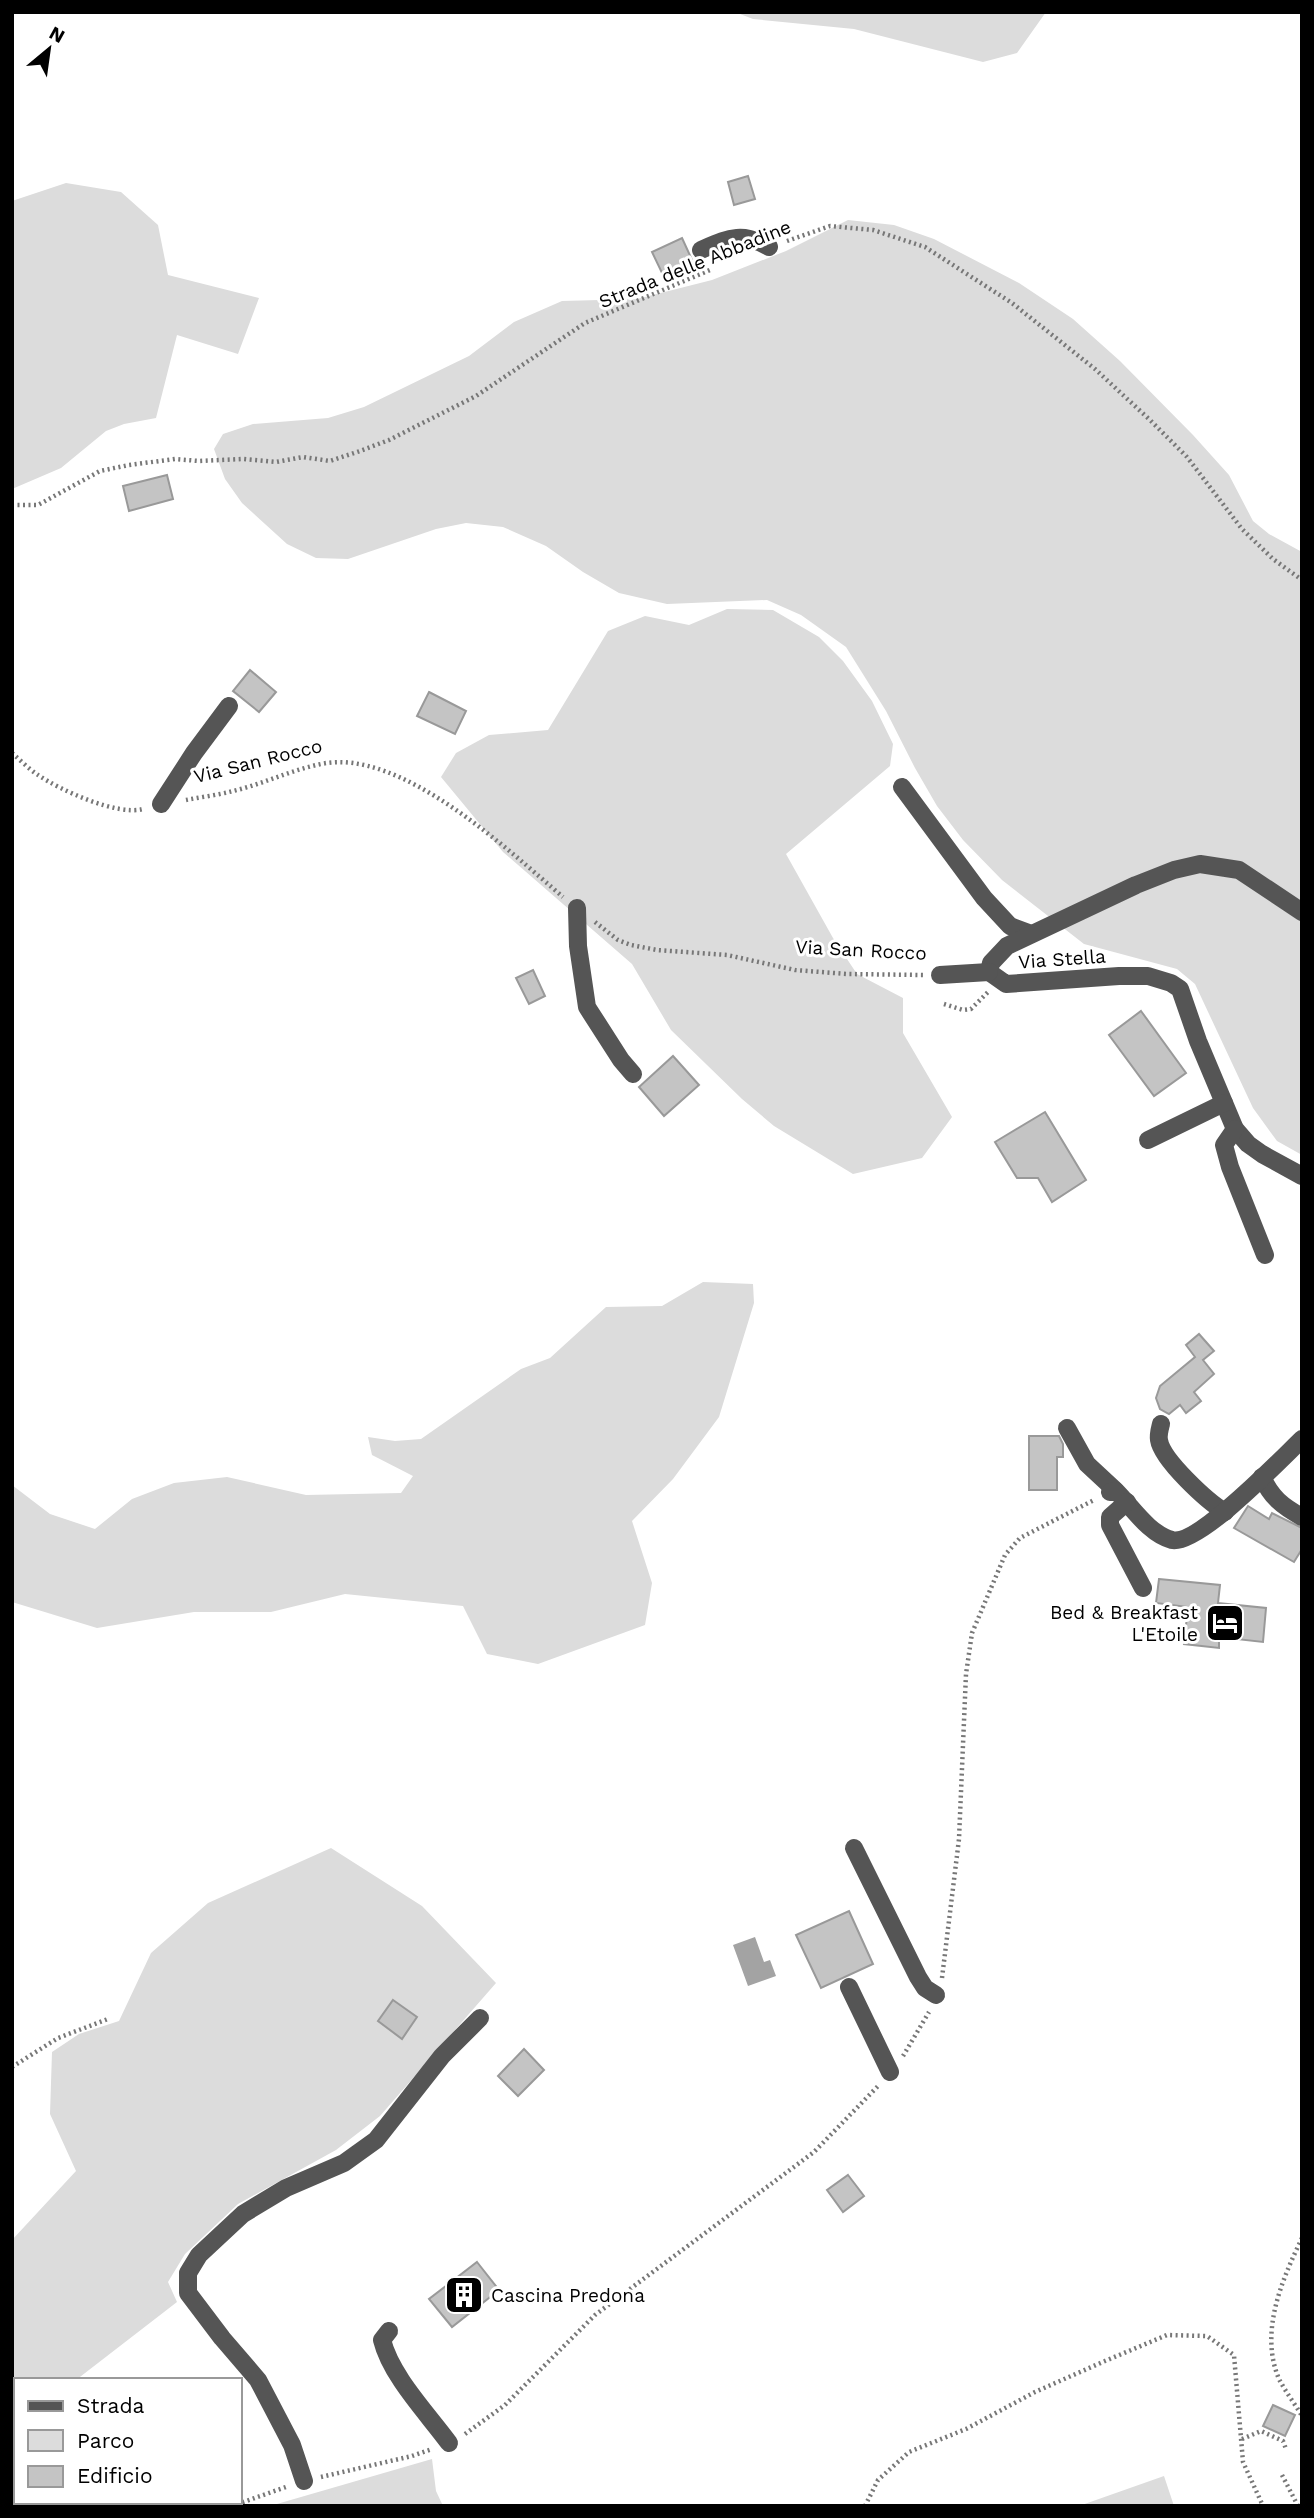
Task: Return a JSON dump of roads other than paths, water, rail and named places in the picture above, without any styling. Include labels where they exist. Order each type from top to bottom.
[{"type":"street","points":[[701,250],[729,238],[748,237],[769,247]]},
{"type":"street","points":[[161,804],[229,706]]},
{"type":"street","points":[[902,787],[984,898],[1010,926],[1031,934]]},
{"type":"street","name":"Via Stella","points":[[1302,912],[1239,870],[1200,864],[1174,870],[1136,885],[1007,946],[991,963],[989,972],[1006,984],[1119,976],[1148,976],[1171,983],[1180,989],[1201,1051],[1235,1129],[1248,1144],[1262,1154],[1302,1175]]},
{"type":"street","points":[[573,905],[587,1007],[621,1060],[634,1074]]},
{"type":"street","name":"Via San Rocco","points":[[940,975],[989,972]]},
{"type":"street","points":[[1148,1140],[1224,1103]]},
{"type":"street","points":[[1235,1129],[1224,1145],[1265,1255]]},
{"type":"street","points":[[1161,1424],[1159,1441],[1175,1468],[1213,1505],[1225,1512]]},
{"type":"street","points":[[1067,1428],[1087,1464],[1161,1536],[1175,1541],[1190,1537],[1225,1512],[1302,1439]]},
{"type":"street","points":[[1262,1477],[1271,1495],[1287,1509],[1302,1517]]},
{"type":"street","points":[[1117,1495],[1110,1525],[1143,1588]]},
{"type":"street","points":[[854,1849],[918,1976],[925,1988],[936,1995]]},
{"type":"street","points":[[849,1987],[891,2072]]},
{"type":"street","points":[[304,2481],[292,2445],[258,2380],[188,2293],[188,2273],[199,2255],[243,2214],[286,2188],[344,2164],[376,2140],[442,2056],[480,2018]]},
{"type":"street","points":[[389,2331],[382,2340],[384,2351],[449,2443]]},
{"type":"place","name":"Bed & Breakfast L'Etoile","points":[[1225,1623]]},
{"type":"place","name":"Cascina Predona","points":[[464,2295]]}]
